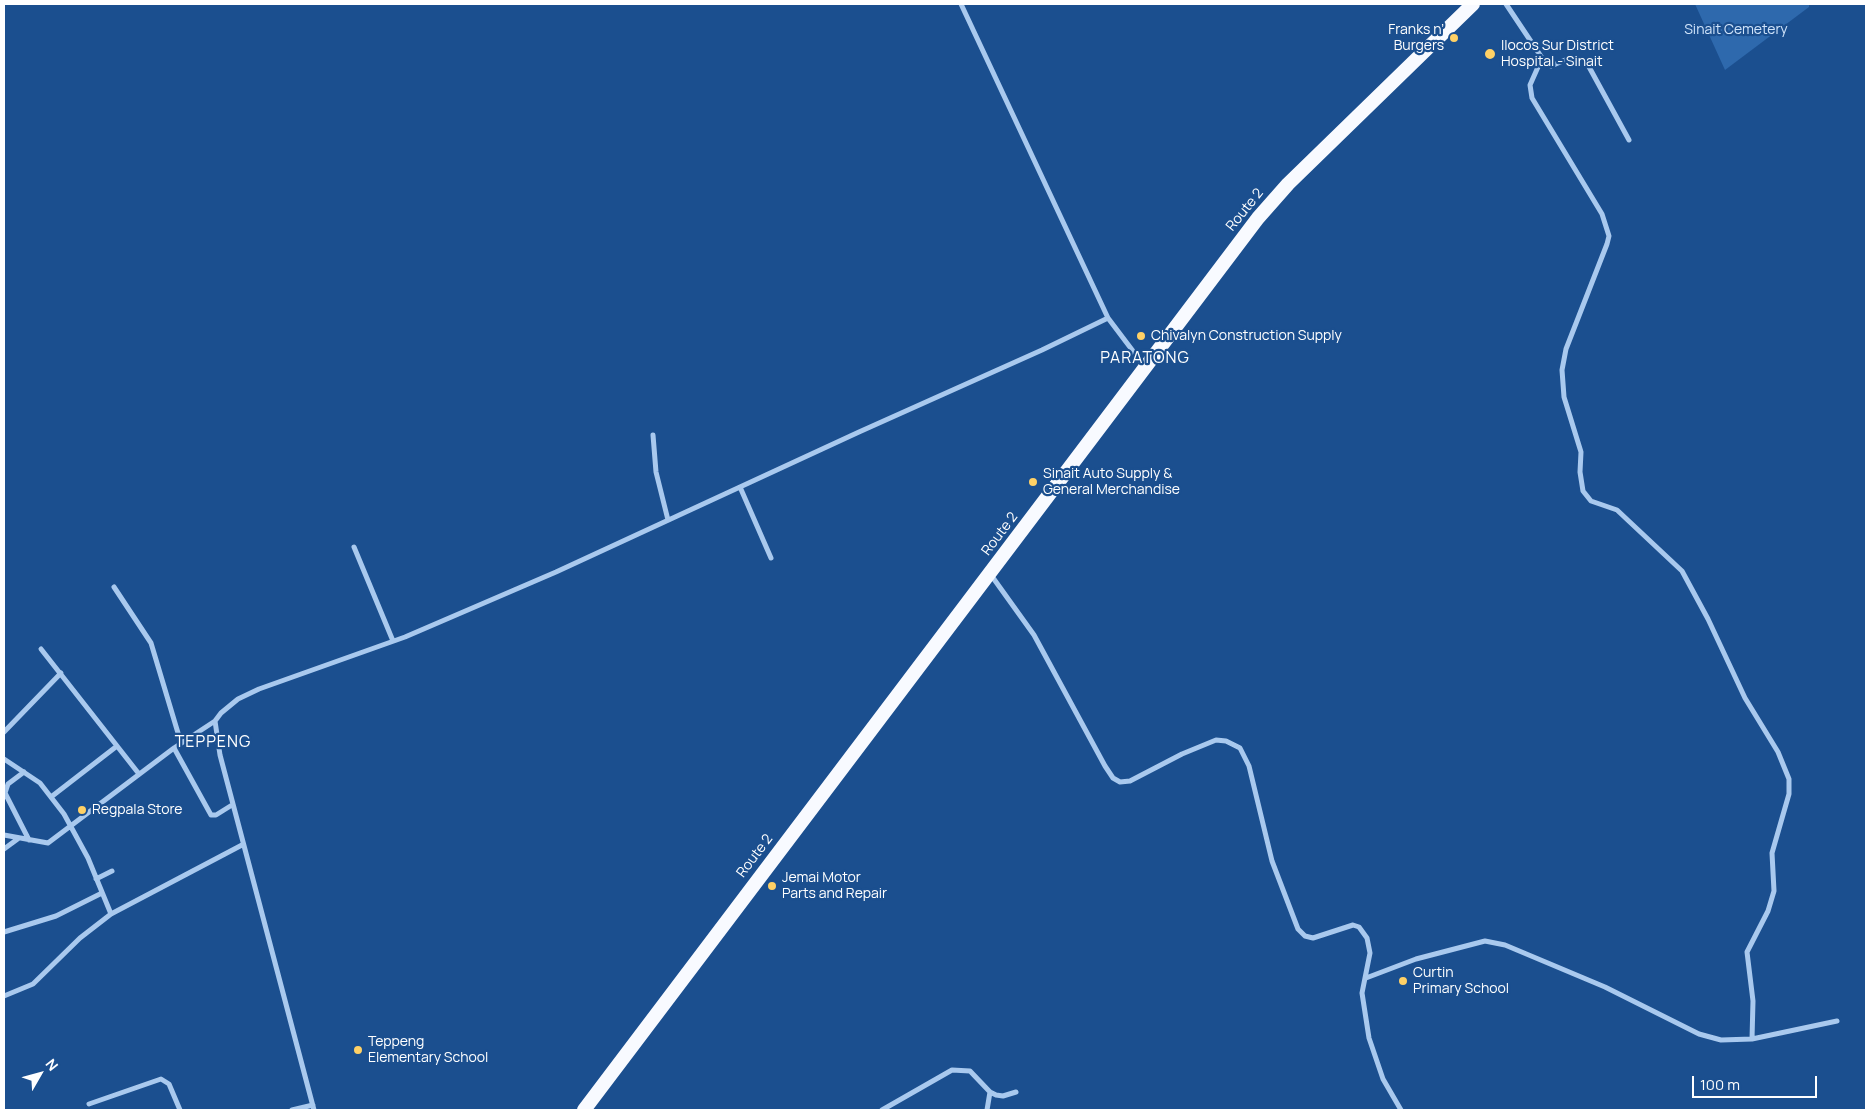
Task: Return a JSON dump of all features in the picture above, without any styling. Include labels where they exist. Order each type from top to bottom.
[{"type":"highway","name":"Route 2","points":[[584,1110],[1258,218],[1288,184],[1473,4]]},
{"type":"street","points":[[961,4],[1108,318],[1145,368]]},
{"type":"street","points":[[1506,4],[1540,55],[1541,62],[1530,85],[1530,94],[1602,214],[1609,236],[1566,349],[1562,370],[1564,397],[1581,452],[1580,472],[1583,491],[1591,500],[1617,510],[1682,571],[1708,619],[1745,698],[1778,752],[1789,779],[1789,794],[1772,853],[1774,891],[1768,911],[1747,952],[1753,1001],[1752,1039]]},
{"type":"street","points":[[1541,62],[1551,66],[1570,58],[1582,60],[1588,65],[1629,140]]},
{"type":"street","points":[[4,835],[45,844],[174,748],[215,721],[238,699],[393,641],[556,572],[1108,318]]},
{"type":"street","points":[[653,435],[656,472],[668,520]]},
{"type":"street","points":[[740,487],[771,558]]},
{"type":"street","points":[[354,547],[393,641]]},
{"type":"street","points":[[990,574],[1034,636],[1104,766],[1113,778],[1120,782],[1130,781],[1182,754],[1216,740],[1226,741],[1240,748],[1249,766],[1272,861],[1295,925],[1305,936],[1312,938],[1353,925],[1359,927],[1367,938],[1370,953],[1366,978],[1362,988],[1362,1002],[1369,1038],[1383,1079],[1401,1110]]},
{"type":"street","points":[[114,587],[151,643],[181,743]]},
{"type":"street","points":[[41,649],[139,774]]},
{"type":"street","points":[[4,732],[61,673]]},
{"type":"street","points":[[215,721],[220,755],[242,845],[313,1108],[292,1110]]},
{"type":"street","points":[[51,797],[117,746]]},
{"type":"street","points":[[174,748],[211,815],[232,805]]},
{"type":"street","points":[[4,759],[40,783],[72,825],[111,914]]},
{"type":"street","points":[[24,772],[8,784],[4,793],[29,840]]},
{"type":"street","points":[[4,849],[20,838]]},
{"type":"street","points":[[4,996],[33,984],[80,938],[111,914],[242,845]]},
{"type":"street","points":[[96,880],[112,871]]},
{"type":"street","points":[[4,932],[56,916],[102,893]]},
{"type":"street","points":[[1366,978],[1416,959],[1485,941],[1495,942],[1605,987],[1699,1034],[1721,1040],[1752,1039],[1837,1021]]},
{"type":"street","points":[[882,1110],[952,1070],[970,1071],[990,1092],[1003,1096],[1016,1092]]},
{"type":"street","points":[[89,1104],[161,1079],[169,1084],[180,1110]]},
{"type":"street","points":[[987,1110],[990,1092]]},
{"type":"green space","name":"Sinait Cemetery","points":[[1695,4],[1809,4],[1809,7],[1725,70]]},
{"type":"place","name":"Franks n’ Burgers","points":[[1454,38]]},
{"type":"place","name":"Ilocos Sur District Hospital - Sinait","points":[[1490,54]]},
{"type":"place","name":"Chivalyn Construction Supply","points":[[1141,336]]},
{"type":"place","name":"Sinait Auto Supply & General Merchandise","points":[[1033,482]]},
{"type":"place","name":"Regpala Store","points":[[82,810]]},
{"type":"place","name":"Jemai Motor Parts and Repair","points":[[772,886]]},
{"type":"place","name":"Curtin Primary School","points":[[1403,981]]},
{"type":"place","name":"Teppeng Elementary School","points":[[358,1050]]},
{"type":"district","name":"PARATONG","points":[[1145,359]]},
{"type":"district","name":"TEPPENG","points":[[213,743]]}]
